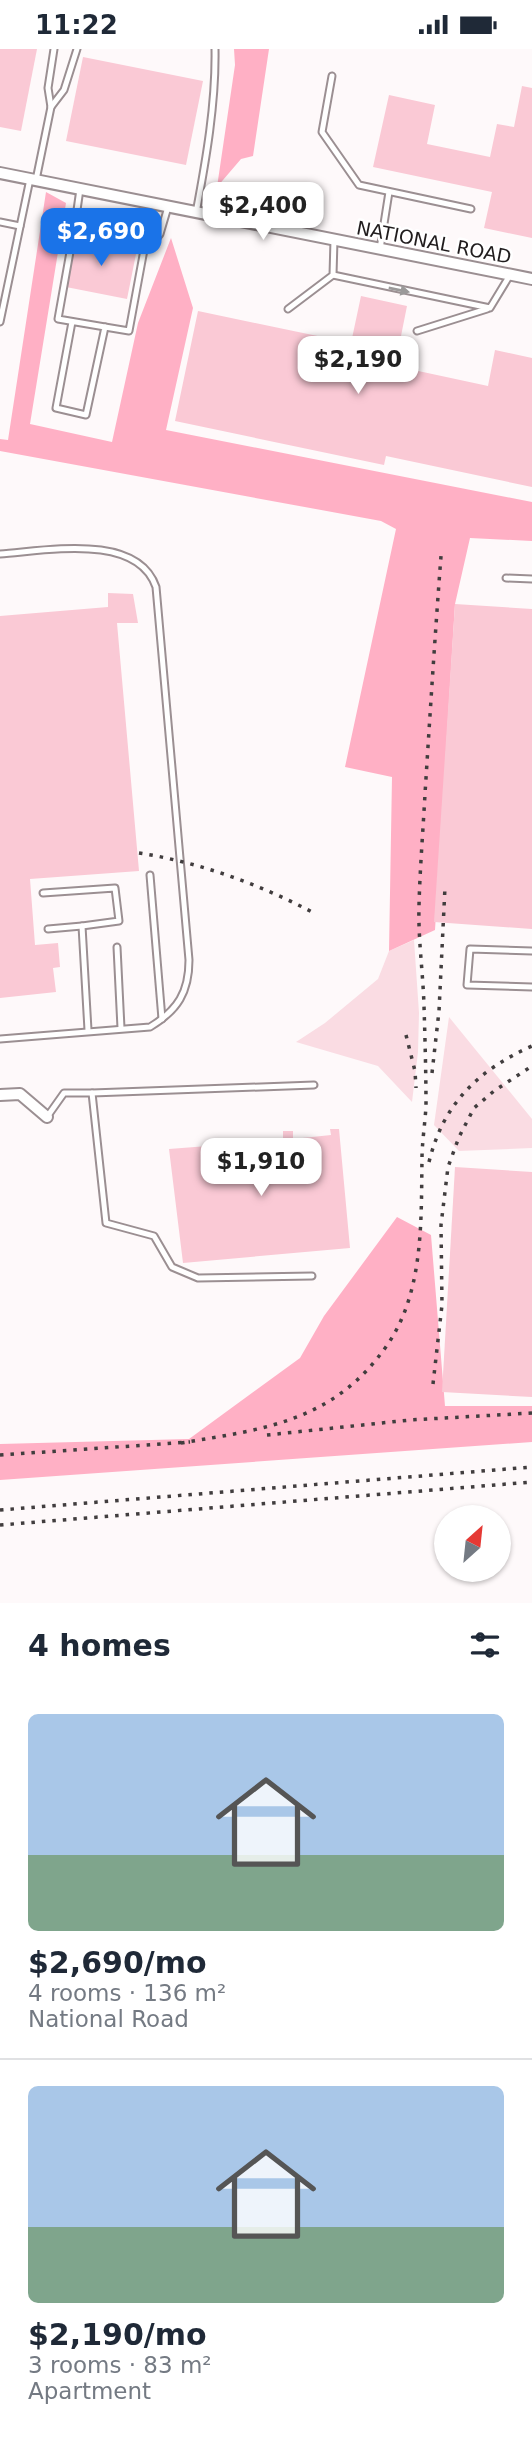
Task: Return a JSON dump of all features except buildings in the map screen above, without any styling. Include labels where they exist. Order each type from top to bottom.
[{"type":"street","name":"NATIONAL ROAD","points":[[0,173],[532,279]]},
{"type":"street","points":[[0,1095],[20,1094],[47,1117]]},
{"type":"lane","points":[[0,322],[20,226],[51,107],[48,88],[54,49]]},
{"type":"lane","points":[[51,107],[64,90],[77,49]]},
{"type":"lane","points":[[196,213],[210,124],[216,72],[215,49]]},
{"type":"lane","points":[[332,76],[321,132],[359,185],[471,209]]},
{"type":"lane","points":[[80,189],[58,319],[129,331],[146,239]]},
{"type":"lane","points":[[380,249],[389,192]]},
{"type":"lane","points":[[75,224],[155,240],[160,234],[168,207]]},
{"type":"lane","points":[[0,222],[20,226]]},
{"type":"lane","points":[[288,309],[332,275],[334,240]]},
{"type":"lane","points":[[417,331],[490,308],[510,274]]},
{"type":"lane","points":[[332,275],[490,308]]},
{"type":"lane","points":[[72,321],[56,408],[86,415],[105,327]]},
{"type":"lane","points":[[0,554],[90,548],[110,551],[136,560],[152,576],[156,587],[189,960],[189,977],[184,994],[168,1016],[150,1027],[0,1039]]},
{"type":"lane","points":[[506,578],[532,579]]},
{"type":"lane","points":[[150,875],[162,1019]]},
{"type":"lane","points":[[43,893],[115,888],[119,921],[48,929]]},
{"type":"lane","points":[[82,926],[88,1030]]},
{"type":"lane","points":[[117,947],[121,1028]]},
{"type":"lane","points":[[532,951],[470,949],[467,985],[532,988]]},
{"type":"lane","points":[[47,1117],[64,1093],[314,1085]]},
{"type":"lane","points":[[92,1093],[106,1223],[154,1236],[172,1268],[198,1278],[312,1276]]},
{"type":"shaded area","points":[[234,49],[269,49],[253,156],[241,159],[217,187],[235,65]]},
{"type":"shaded area","points":[[46,192],[66,203],[30,424],[112,442],[138,323],[171,238],[193,308],[166,430],[532,502],[532,541],[470,538],[455,604],[435,930],[389,951],[392,777],[345,767],[396,529],[381,521],[0,451],[0,439],[8,440]]},
{"type":"shaded area","points":[[414,940],[419,1013],[412,1102],[378,1066],[296,1042],[325,1023],[378,979],[389,951]]},
{"type":"shaded area","points":[[449,1017],[532,1119],[532,1148],[459,1151],[434,1125]]},
{"type":"shaded area","points":[[397,1217],[431,1235],[445,1406],[532,1406],[532,1442],[0,1480],[0,1444],[189,1439],[300,1358],[324,1316]]},
{"type":"railway","points":[[181,1443],[270,1426],[322,1405],[345,1390],[367,1370],[388,1344],[408,1301],[418,1255],[426,1106],[419,905],[441,556]]},
{"type":"railway","points":[[139,853],[228,875],[312,912]]},
{"type":"railway","points":[[432,1073],[439,1011],[445,887]]},
{"type":"railway","points":[[406,1035],[415,1071],[416,1088]]},
{"type":"railway","points":[[429,1162],[443,1123],[466,1091],[495,1066],[532,1046]]},
{"type":"railway","points":[[433,1384],[442,1305],[441,1225],[448,1167],[474,1108],[532,1066]]},
{"type":"railway","points":[[267,1435],[410,1420],[532,1413]]},
{"type":"railway","points":[[0,1455],[190,1442]]},
{"type":"railway","points":[[0,1510],[532,1467]]},
{"type":"railway","points":[[0,1525],[532,1482]]}]
